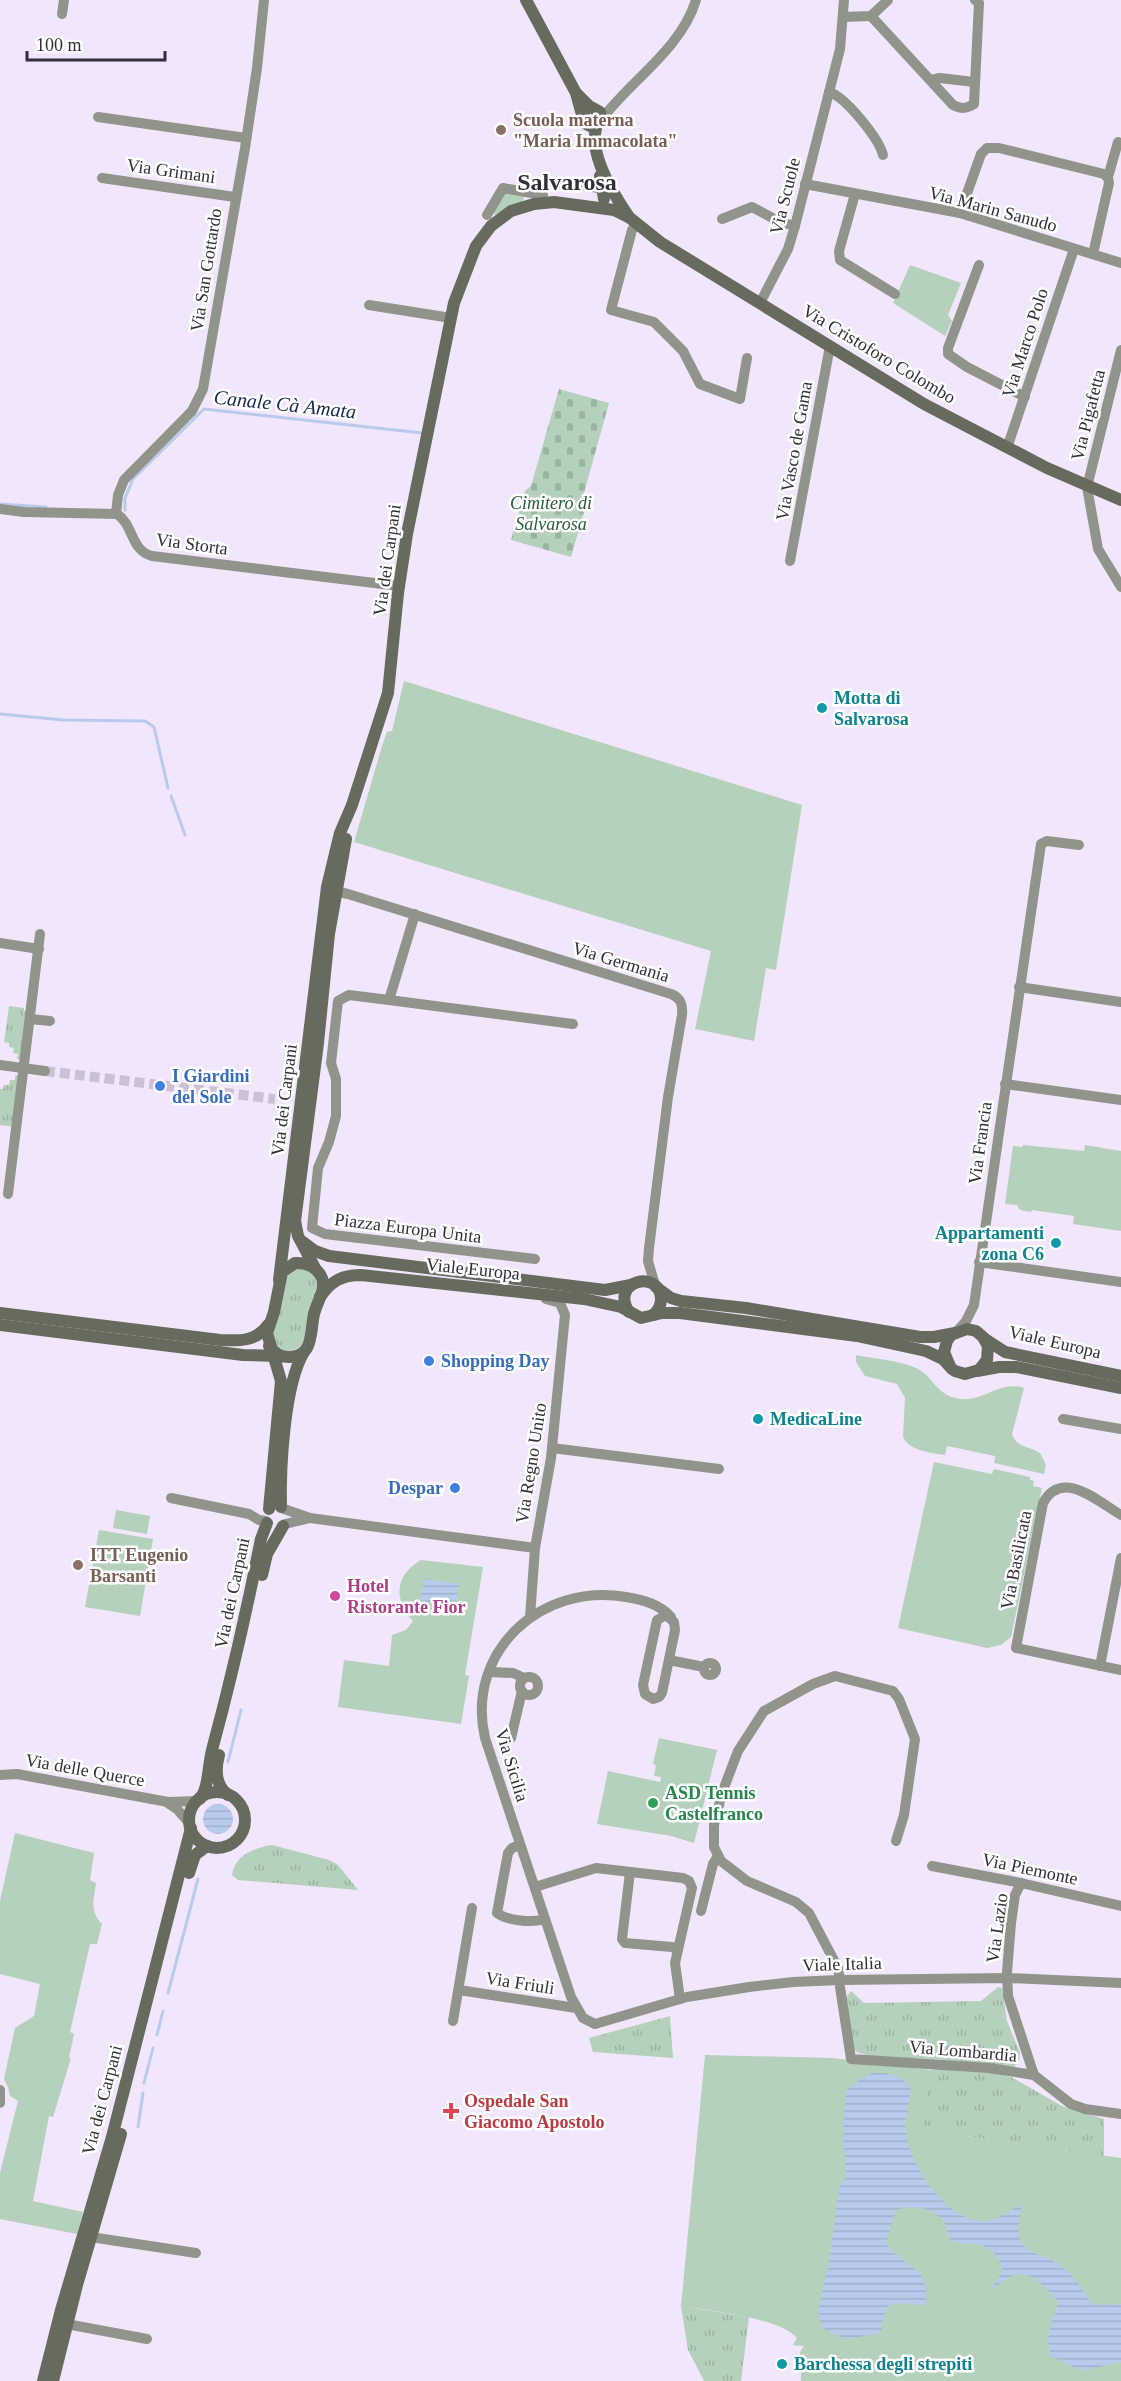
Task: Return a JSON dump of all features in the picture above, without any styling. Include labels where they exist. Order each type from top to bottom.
[{"type":"street","points":[[62,14],[64,0]]},
{"type":"street","name":"Via San Gottardo","points":[[116,514],[118,495],[124,480],[192,411],[201,394],[246,138],[257,68],[264,0]]},
{"type":"street","points":[[527,1],[588,113],[592,127],[677,36],[692,14],[696,0]]},
{"type":"street","name":"Via Scuole","points":[[760,303],[788,249],[795,226],[840,49],[844,0]]},
{"type":"street","points":[[843,17],[871,16],[888,0]]},
{"type":"street","points":[[871,16],[953,105],[968,108],[974,104],[979,3],[975,0]]},
{"type":"street","points":[[931,80],[940,78],[974,82]]},
{"type":"street","points":[[829,92],[835,94],[846,104],[880,144],[884,156]]},
{"type":"street","points":[[588,113],[619,98]]},
{"type":"street","points":[[588,113],[600,112],[595,134],[608,200]]},
{"type":"street","points":[[588,113],[602,182],[608,200]]},
{"type":"street","points":[[98,117],[246,138]]},
{"type":"street","points":[[1093,254],[1108,177],[1118,142]]},
{"type":"street","points":[[960,213],[981,154],[987,148],[999,148],[1108,177]]},
{"type":"street","name":"Via Grimani","points":[[102,178],[235,197]]},
{"type":"street","points":[[567,182],[608,200]]},
{"type":"street","name":"Via Marin Sanudo","points":[[805,184],[960,213],[1121,264]]},
{"type":"street","points":[[487,215],[503,188],[543,195]]},
{"type":"street","points":[[855,194],[839,250],[839,259],[895,294]]},
{"type":"street","name":"Via dei Carpani","points":[[199,1800],[205,1790],[208,1766],[237,1672],[261,1539],[273,1513],[282,1462],[291,1381],[296,1366],[309,1344],[320,1297],[322,1281],[310,1264],[300,1239],[296,1228],[296,1216],[324,983],[336,846],[352,805],[388,693],[404,550],[451,318],[471,256],[482,237],[496,221],[516,209],[534,204],[557,202],[586,205],[608,200]]},
{"type":"street","name":"Via Cristoforo Colombo","points":[[608,200],[660,242],[924,404],[1087,487],[1121,500]]},
{"type":"street","points":[[722,219],[752,207],[780,222],[795,226]]},
{"type":"street","points":[[633,221],[611,310],[654,322],[683,351],[697,379],[705,387],[740,399],[747,358]]},
{"type":"street","name":"Via Marco Polo","points":[[1007,448],[1074,249]]},
{"type":"street","points":[[980,264],[948,348],[948,354],[967,367],[1025,397]]},
{"type":"street","points":[[369,305],[451,318]]},
{"type":"street","name":"Via Vasco de Gama","points":[[790,561],[830,346]]},
{"type":"street","name":"Via Pigafetta","points":[[1087,487],[1121,350]]},
{"type":"street","points":[[1087,487],[1098,549],[1121,587]]},
{"type":"street","points":[[0,509],[24,512],[116,514]]},
{"type":"street","name":"Via Storta","points":[[116,514],[122,518],[138,549],[150,556],[399,586]]},
{"type":"street","name":"Via dei Carpani","points":[[273,1513],[272,1461],[281,1395],[280,1374],[275,1353],[267,1335],[279,1280],[311,1027],[321,924],[332,894],[352,805]]},
{"type":"street","name":"Via Francia","points":[[956,1332],[966,1321],[974,1305],[1041,844],[1047,841],[1079,845]]},
{"type":"street","name":"Via Germania","points":[[332,894],[415,914],[666,993],[680,1000],[682,1015],[648,1258],[655,1286]]},
{"type":"street","points":[[389,1000],[415,914]]},
{"type":"street","name":"Via dei Carpani","points":[[321,924],[326,926],[320,972],[324,983]]},
{"type":"street","points":[[8,1189],[40,934]]},
{"type":"street","points":[[0,943],[39,949]]},
{"type":"street","points":[[1019,987],[1121,1002]]},
{"type":"street","name":"Piazza Europa Unita","points":[[535,1259],[321,1234],[312,1228],[318,1168],[329,1142],[336,1116],[336,1079],[331,1063],[338,1001],[349,995],[573,1024]]},
{"type":"street","points":[[30,1019],[50,1021]]},
{"type":"street","points":[[0,1065],[45,1071]]},
{"type":"street","points":[[1005,1084],[1121,1100]]},
{"type":"street","name":"Viale Europa","points":[[300,1239],[315,1251],[329,1256],[604,1290],[644,1281],[671,1298],[684,1302],[746,1308],[920,1337],[934,1337],[970,1330],[1005,1352],[1120,1379]]},
{"type":"street","name":"Viale Europa","points":[[310,1264],[329,1256]]},
{"type":"street","name":"Via Germania","points":[[632,1285],[648,1258]]},
{"type":"street","points":[[980,1262],[1121,1282]]},
{"type":"street","points":[[279,1280],[288,1267],[295,1263],[310,1264]]},
{"type":"street","name":"Viale Europa","points":[[320,1297],[332,1282],[350,1275],[584,1299],[609,1304],[641,1318],[680,1312],[857,1336],[919,1348],[936,1355],[962,1373],[999,1367],[1016,1367],[1120,1379]]},
{"type":"street","points":[[628,1312],[624,1297],[632,1285]]},
{"type":"street","points":[[653,1315],[661,1302],[660,1293],[655,1286]]},
{"type":"street","points":[[482,1290],[556,1300],[562,1306],[565,1315]]},
{"type":"street","points":[[565,1315],[570,1308],[579,1304],[609,1304]]},
{"type":"street","name":"Via Francia","points":[[974,1305],[982,1336]]},
{"type":"street","points":[[0,1313],[225,1340],[247,1340],[256,1336],[263,1332],[272,1319]]},
{"type":"street","name":"Via Regno Unito","points":[[530,1617],[535,1548],[552,1448],[565,1315]]},
{"type":"street","points":[[0,1325],[243,1355],[270,1362],[280,1374]]},
{"type":"street","points":[[950,1366],[945,1356],[945,1349],[949,1338],[956,1332]]},
{"type":"street","name":"Viale Europa","points":[[975,1372],[983,1366],[988,1357],[988,1346],[982,1336]]},
{"type":"street","points":[[243,1355],[275,1353],[296,1356],[304,1351]]},
{"type":"street","points":[[1063,1419],[1121,1429]]},
{"type":"street","points":[[552,1448],[719,1469]]},
{"type":"street","name":"Via Basilicata","points":[[1100,1666],[1016,1648],[1044,1503],[1048,1494],[1062,1486],[1080,1491],[1121,1515]]},
{"type":"street","points":[[171,1498],[249,1514],[273,1513],[535,1548]]},
{"type":"street","points":[[273,1513],[274,1528],[310,1518]]},
{"type":"street","points":[[273,1513],[287,1515],[284,1525]]},
{"type":"street","name":"Via dei Carpani","points":[[228,1794],[219,1784],[216,1767],[264,1563],[271,1544],[284,1525]]},
{"type":"street","points":[[1121,1558],[1100,1666],[1121,1670]]},
{"type":"street","name":"Via Sicilia","points":[[576,2008],[483,1731],[483,1701],[489,1672],[508,1637],[530,1617],[555,1604],[587,1595],[618,1595],[658,1606],[671,1617]]},
{"type":"street","points":[[642,1601],[654,1613],[656,1625]]},
{"type":"street","points":[[661,1616],[671,1617],[675,1628],[669,1660],[661,1695],[655,1699],[648,1697],[643,1685],[656,1625],[661,1616]]},
{"type":"street","points":[[497,1654],[513,1673]]},
{"type":"street","points":[[669,1660],[704,1667]]},
{"type":"street","points":[[489,1672],[513,1673],[524,1678],[533,1677],[538,1688],[532,1695],[526,1695],[522,1691],[520,1686],[524,1678]]},
{"type":"street","points":[[840,1984],[838,1968],[809,1913],[796,1902],[747,1881],[721,1861],[714,1847],[714,1825],[722,1793],[738,1751],[756,1720],[764,1712],[803,1689],[835,1676],[893,1691],[899,1699],[915,1739],[905,1804],[896,1841]]},
{"type":"street","points":[[511,1738],[522,1691]]},
{"type":"street","name":"Via delle Querce","points":[[0,1775],[22,1775],[165,1802],[199,1800]]},
{"type":"street","points":[[211,1793],[228,1794],[238,1802],[244,1813],[245,1825],[242,1833],[228,1846],[218,1848],[207,1846],[198,1840],[191,1826],[190,1814],[199,1800],[211,1793]]},
{"type":"street","name":"Via delle Querce","points":[[165,1802],[176,1808],[191,1826]]},
{"type":"street","name":"Via dei Carpani","points":[[43,2381],[87,2236],[191,1826]]},
{"type":"street","points":[[520,1845],[512,1848],[508,1853],[497,1913],[503,1917],[534,1921],[545,1919]]},
{"type":"street","name":"Via dei Carpani","points":[[87,2236],[120,2139],[191,1865],[197,1852],[207,1846]]},
{"type":"street","points":[[701,1911],[713,1864],[718,1856]]},
{"type":"street","name":"Via Piemonte","points":[[932,1866],[1021,1882],[1121,1906]]},
{"type":"street","points":[[535,1887],[596,1868],[689,1881],[692,1888],[675,1963],[680,1999]]},
{"type":"street","points":[[630,1872],[622,1939],[625,1943],[672,1947],[678,1950]]},
{"type":"street","name":"Via Lazio","points":[[1021,1882],[1015,1895],[1012,1914],[1008,1952],[1008,1996],[1034,2075]]},
{"type":"street","name":"Via Friuli","points":[[453,2021],[472,1908]]},
{"type":"street","name":"Viale Italia","points":[[576,2008],[585,2020],[596,2024],[680,1999],[748,1987],[1008,1978],[1121,1983]]},
{"type":"street","name":"Via Lombardia","points":[[840,1984],[851,2059],[989,2068],[1034,2075],[1071,2104],[1085,2109],[1121,2114]]},
{"type":"street","name":"Via Friuli","points":[[459,1990],[576,2008]]},
{"type":"street","points":[[0,2090],[0,2103]]},
{"type":"street","points":[[87,2236],[196,2253]]},
{"type":"street","points":[[62,2324],[147,2339]]},
{"type":"street","name":"Via dei Carpani","points":[[53,2381],[62,2324]]},
{"type":"green space","points":[[505,189],[525,193],[523,201],[495,215],[494,212]]},
{"type":"green space","points":[[910,265],[961,283],[948,315],[952,321],[945,336],[893,303]]},
{"type":"green space","name":"Cimitero di Salvarosa","points":[[559,389],[609,403],[582,500],[587,502],[571,557],[511,540],[525,491],[531,486]]},
{"type":"green space","points":[[404,681],[802,805],[776,970],[766,968],[754,1041],[695,1029],[711,951],[354,842],[382,746],[387,732],[392,731]]},
{"type":"green space","points":[[9,1006],[24,1008],[24,1011],[29,1012],[22,1060],[17,1059],[18,1054],[13,1053],[14,1048],[9,1047],[9,1043],[4,1042]]},
{"type":"green space","points":[[15,1075],[20,1076],[14,1127],[0,1125],[0,1089],[3,1089],[4,1085],[9,1085],[10,1080],[15,1080]]},
{"type":"green space","points":[[1023,1145],[1084,1151],[1085,1145],[1121,1151],[1121,1231],[1073,1224],[1074,1216],[1032,1210],[1031,1212],[1020,1210],[1017,1205],[1005,1204],[1013,1146],[1022,1147]]},
{"type":"green space","points":[[302,1268],[315,1278],[317,1287],[315,1303],[302,1344],[296,1349],[287,1351],[277,1346],[272,1334],[286,1278],[295,1269]]},
{"type":"green space","points":[[856,1355],[909,1365],[922,1372],[946,1394],[961,1399],[978,1397],[1000,1388],[1015,1386],[1024,1388],[1012,1434],[1017,1442],[1040,1453],[1046,1465],[1044,1474],[994,1463],[995,1456],[947,1446],[945,1455],[910,1445],[903,1436],[905,1398],[897,1384],[865,1376],[856,1362]]},
{"type":"green space","points":[[934,1462],[992,1474],[994,1469],[1030,1477],[1030,1480],[1034,1481],[1033,1486],[1042,1488],[1011,1637],[1001,1645],[987,1648],[898,1628]]},
{"type":"green space","points":[[116,1510],[150,1516],[147,1534],[113,1528]]},
{"type":"green space","points":[[99,1530],[153,1539],[140,1616],[85,1607]]},
{"type":"green space","points":[[421,1560],[483,1567],[465,1675],[469,1676],[461,1724],[338,1707],[344,1660],[389,1666],[392,1635],[406,1630],[413,1621],[402,1604],[400,1588],[402,1580],[412,1566]]},
{"type":"green space","name":"ASD Tennis Castelfranco","points":[[659,1738],[717,1750],[694,1843],[671,1836],[597,1824],[608,1771],[660,1782],[661,1777],[654,1776],[656,1765],[653,1764]]},
{"type":"green space","points":[[15,1833],[94,1853],[90,1880],[96,1883],[94,1910],[102,1924],[97,1944],[90,1944],[70,2032],[74,2034],[69,2058],[71,2058],[53,2117],[49,2116],[33,2201],[83,2212],[77,2234],[0,2219],[0,2173],[18,2101],[10,2096],[4,2079],[15,2028],[34,2016],[40,1984],[0,1974],[0,1901]]},
{"type":"green space","points":[[272,1845],[329,1860],[338,1865],[358,1890],[238,1880],[232,1875],[237,1862],[246,1854]]},
{"type":"green space","points":[[998,1987],[1002,1988],[1007,2021],[1020,2053],[1019,2062],[1013,2068],[937,2059],[872,2057],[857,2052],[851,2047],[845,1999],[851,1991],[864,2003],[981,2001]]},
{"type":"green space","points":[[670,2016],[673,2058],[593,2052],[589,2038]]},
{"type":"green space","points":[[705,2055],[832,2058],[931,2070],[923,2130],[1121,2158],[1121,2381],[801,2381],[800,2352],[804,2346],[793,2345],[797,2338],[788,2331],[743,2316],[681,2306]]},
{"type":"green space","points":[[942,2067],[986,2071],[1011,2077],[1062,2106],[1104,2119],[1104,2156],[922,2130],[931,2070]]},
{"type":"green space","points":[[681,2306],[749,2317],[741,2381],[704,2381],[688,2350]]},
{"type":"water","points":[[424,1579],[459,1584],[456,1606],[420,1601]]},
{"type":"water","points":[[218,1804],[229,1808],[233,1819],[229,1830],[218,1834],[207,1830],[203,1819],[207,1808]]},
{"type":"water","points":[[872,2073],[894,2076],[904,2081],[911,2089],[906,2126],[909,2145],[914,2160],[923,2175],[945,2203],[958,2213],[972,2219],[987,2221],[1000,2217],[1020,2204],[1022,2207],[1019,2237],[1023,2245],[1057,2263],[1067,2271],[1093,2305],[1121,2304],[1121,2362],[1085,2370],[1077,2369],[1052,2357],[1048,2336],[1059,2302],[1043,2285],[1023,2274],[1008,2278],[992,2288],[1003,2270],[993,2252],[982,2245],[950,2241],[945,2224],[939,2217],[928,2210],[915,2207],[896,2210],[886,2243],[893,2252],[920,2274],[926,2291],[926,2305],[893,2303],[885,2311],[882,2329],[877,2334],[846,2339],[826,2330],[821,2324],[818,2310],[829,2262],[839,2188],[846,2176],[843,2134],[846,2091]]},
{"type":"waterway","name":"Canale Cà Amata","points":[[125,510],[125,498],[133,479],[204,409],[422,433]]},
{"type":"waterway","name":"Canale Cà Amata","points":[[0,504],[46,507]]},
{"type":"waterway","points":[[0,714],[63,720],[145,721],[154,727],[168,788]]},
{"type":"waterway","points":[[171,796],[185,835]]},
{"type":"waterway","points":[[228,1762],[241,1710]]},
{"type":"waterway","points":[[168,1993],[198,1879]]},
{"type":"waterway","points":[[157,2035],[163,2011]]},
{"type":"waterway","points":[[144,2083],[153,2048]]},
{"type":"waterway","points":[[138,2127],[143,2093]]},
{"type":"tunnel","points":[[45,1071],[275,1099]]},
{"type":"place","name":"Scuola materna \"Maria Immacolata\"","points":[[501,130]]},
{"type":"place","name":"Motta di Salvarosa","points":[[822,708]]},
{"type":"place","name":"I Giardini del Sole","points":[[160,1086]]},
{"type":"place","name":"Appartamenti zona C6","points":[[1056,1243]]},
{"type":"place","name":"Shopping Day","points":[[429,1361]]},
{"type":"place","name":"MedicaLine","points":[[758,1419]]},
{"type":"place","name":"Despar","points":[[455,1488]]},
{"type":"place","name":"ITT Eugenio Barsanti","points":[[78,1565]]},
{"type":"place","name":"Hotel Ristorante Fior","points":[[335,1596]]},
{"type":"place","name":"ASD Tennis Castelfranco","points":[[653,1803]]},
{"type":"place","name":"Ospedale San Giacomo Apostolo","points":[[451,2111]]},
{"type":"place","name":"Barchessa degli strepiti","points":[[782,2364]]},
{"type":"district","name":"Salvarosa","points":[[567,182]]}]
